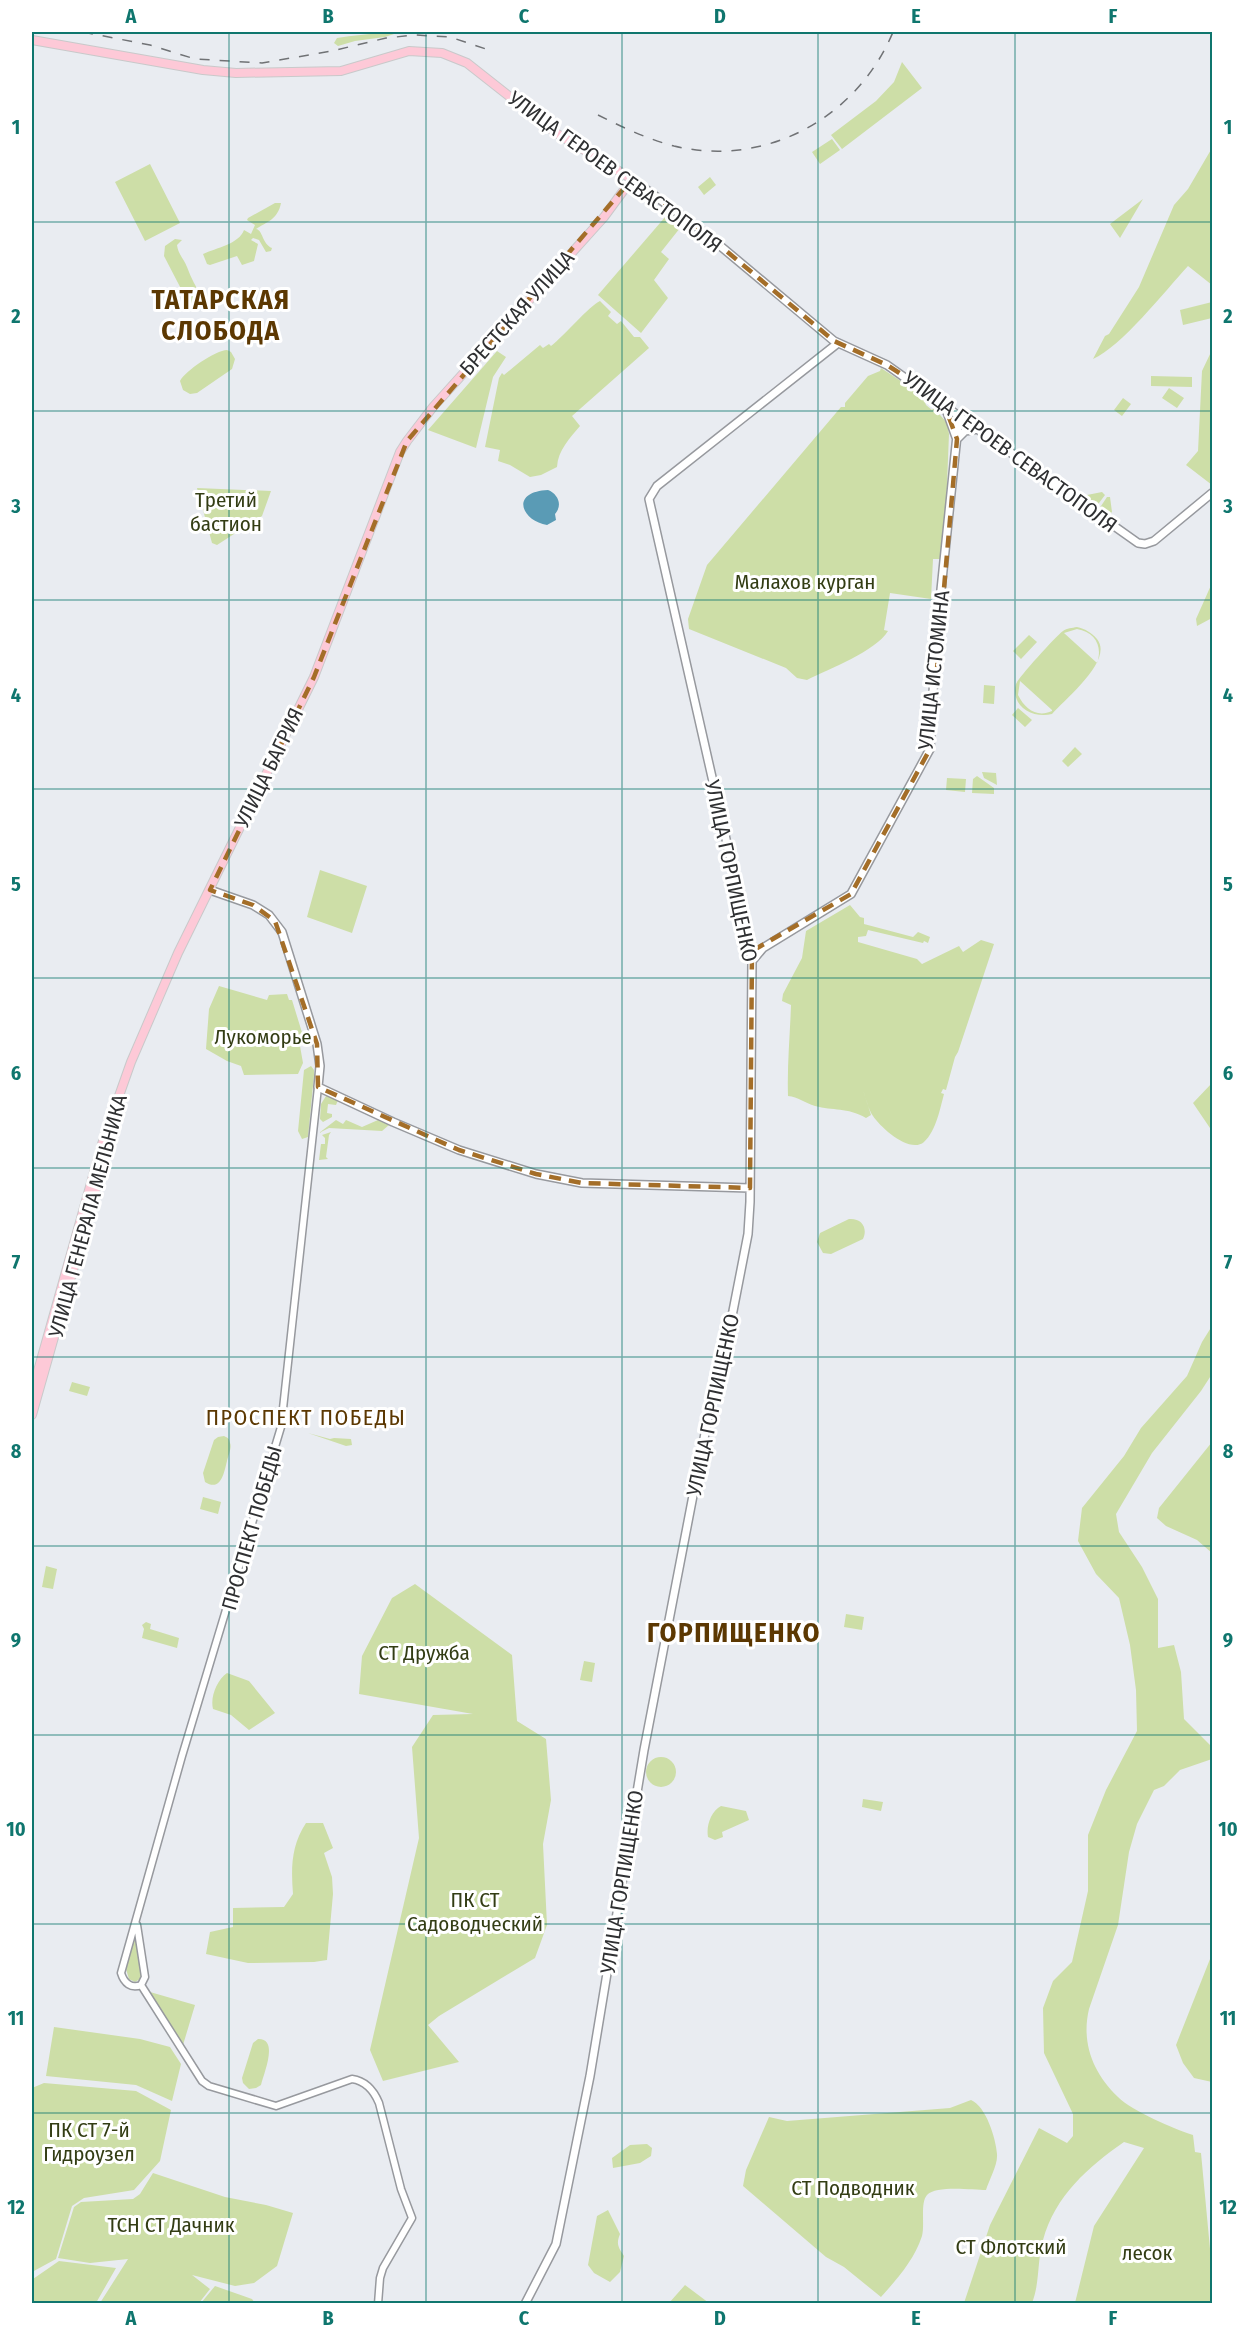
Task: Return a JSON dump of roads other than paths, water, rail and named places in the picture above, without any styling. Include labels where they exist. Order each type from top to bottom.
[{"type":"main road","name":"УЛИЦА ГЕРОЕВ СЕВАСТОПОЛЯ","points":[[32,40],[203,70],[236,73],[334,72],[409,51],[442,53],[466,63],[556,133],[632,179],[700,229],[838,343],[877,358],[932,394],[959,416],[1138,543],[1145,544],[1154,541],[1212,493]]},
{"type":"main road","name":"БРЕСТСКАЯ УЛИЦА","points":[[403,448],[433,407],[604,217],[632,179]]},
{"type":"main road","name":"УЛИЦА ГОРПИЩЕНКО","points":[[525,2304],[556,2244],[590,2076],[644,1750],[712,1397],[733,1311],[748,1234],[752,961],[649,499],[657,486],[838,343]]},
{"type":"main road","points":[[932,394],[947,412],[957,439],[965,431],[979,430]]},
{"type":"main road","name":"УЛИЦА ИСТОМИНА","points":[[752,961],[761,949],[851,894],[930,749],[936,638],[959,416]]},
{"type":"main road","name":"УЛИЦА БАГРИЯ","points":[[124,1084],[154,1007],[314,677],[403,448]]},
{"type":"main road","points":[[210,890],[253,905],[269,915],[282,932],[317,1044],[320,1066],[318,1087],[459,1150],[536,1174],[582,1183],[750,1188]]},
{"type":"main road","points":[[749,943],[753,948],[761,949]]},
{"type":"main road","name":"УЛИЦА ГЕНЕРАЛА МЕЛЬНИКА","points":[[32,1415],[102,1144],[124,1084]]},
{"type":"main road","name":"УЛИЦА ГЕНЕРАЛА МЕЛЬНИКА","points":[[32,1392],[51,1336]]},
{"type":"street","name":"ПРОСПЕКТ ПОБЕДЫ","points":[[137,1924],[145,1977],[141,1985],[129,1985],[121,1974],[183,1756],[282,1427],[318,1087]]},
{"type":"street","points":[[141,1985],[202,2080],[209,2086],[276,2106],[352,2079],[359,2080],[369,2087],[377,2098],[401,2189],[412,2218],[383,2268],[378,2304]]},
{"type":"water","points":[[548,490],[557,497],[559,507],[555,514],[556,520],[547,525],[531,518],[526,513],[524,501],[536,492]]},
{"type":"railway","points":[[83,32],[150,45],[195,59],[262,63],[332,51],[386,38],[415,35],[450,37],[486,49]]},
{"type":"railway","points":[[598,115],[644,136],[674,146],[708,151],[742,150],[774,142],[804,130],[832,112],[857,89],[877,62],[893,32]]},
{"type":"district","name":"ТАТАРСКАЯ СЛОБОДА","points":[[221,316]]},
{"type":"district","name":"ПРОСПЕКТ ПОБЕДЫ","points":[[306,1417]]},
{"type":"district","name":"ГОРПИЩЕНКО","points":[[734,1633]]},
{"type":"park label","name":"Третий бастион","points":[[226,512]]},
{"type":"park label","name":"Малахов курган","points":[[805,582]]},
{"type":"park label","name":"Лукоморье","points":[[263,1037]]},
{"type":"park label","name":"СТ Дружба","points":[[424,1653]]},
{"type":"park label","name":"ПК СТ Садоводческий","points":[[475,1912]]},
{"type":"park label","name":"ПК СТ 7-й Гидроузел","points":[[89,2142]]},
{"type":"park label","name":"СТ Подводник","points":[[853,2188]]},
{"type":"park label","name":"ТСН СТ Дачник","points":[[171,2225]]},
{"type":"park label","name":"СТ Флотский","points":[[1011,2247]]},
{"type":"park label","name":"лесок","points":[[1147,2253]]}]
